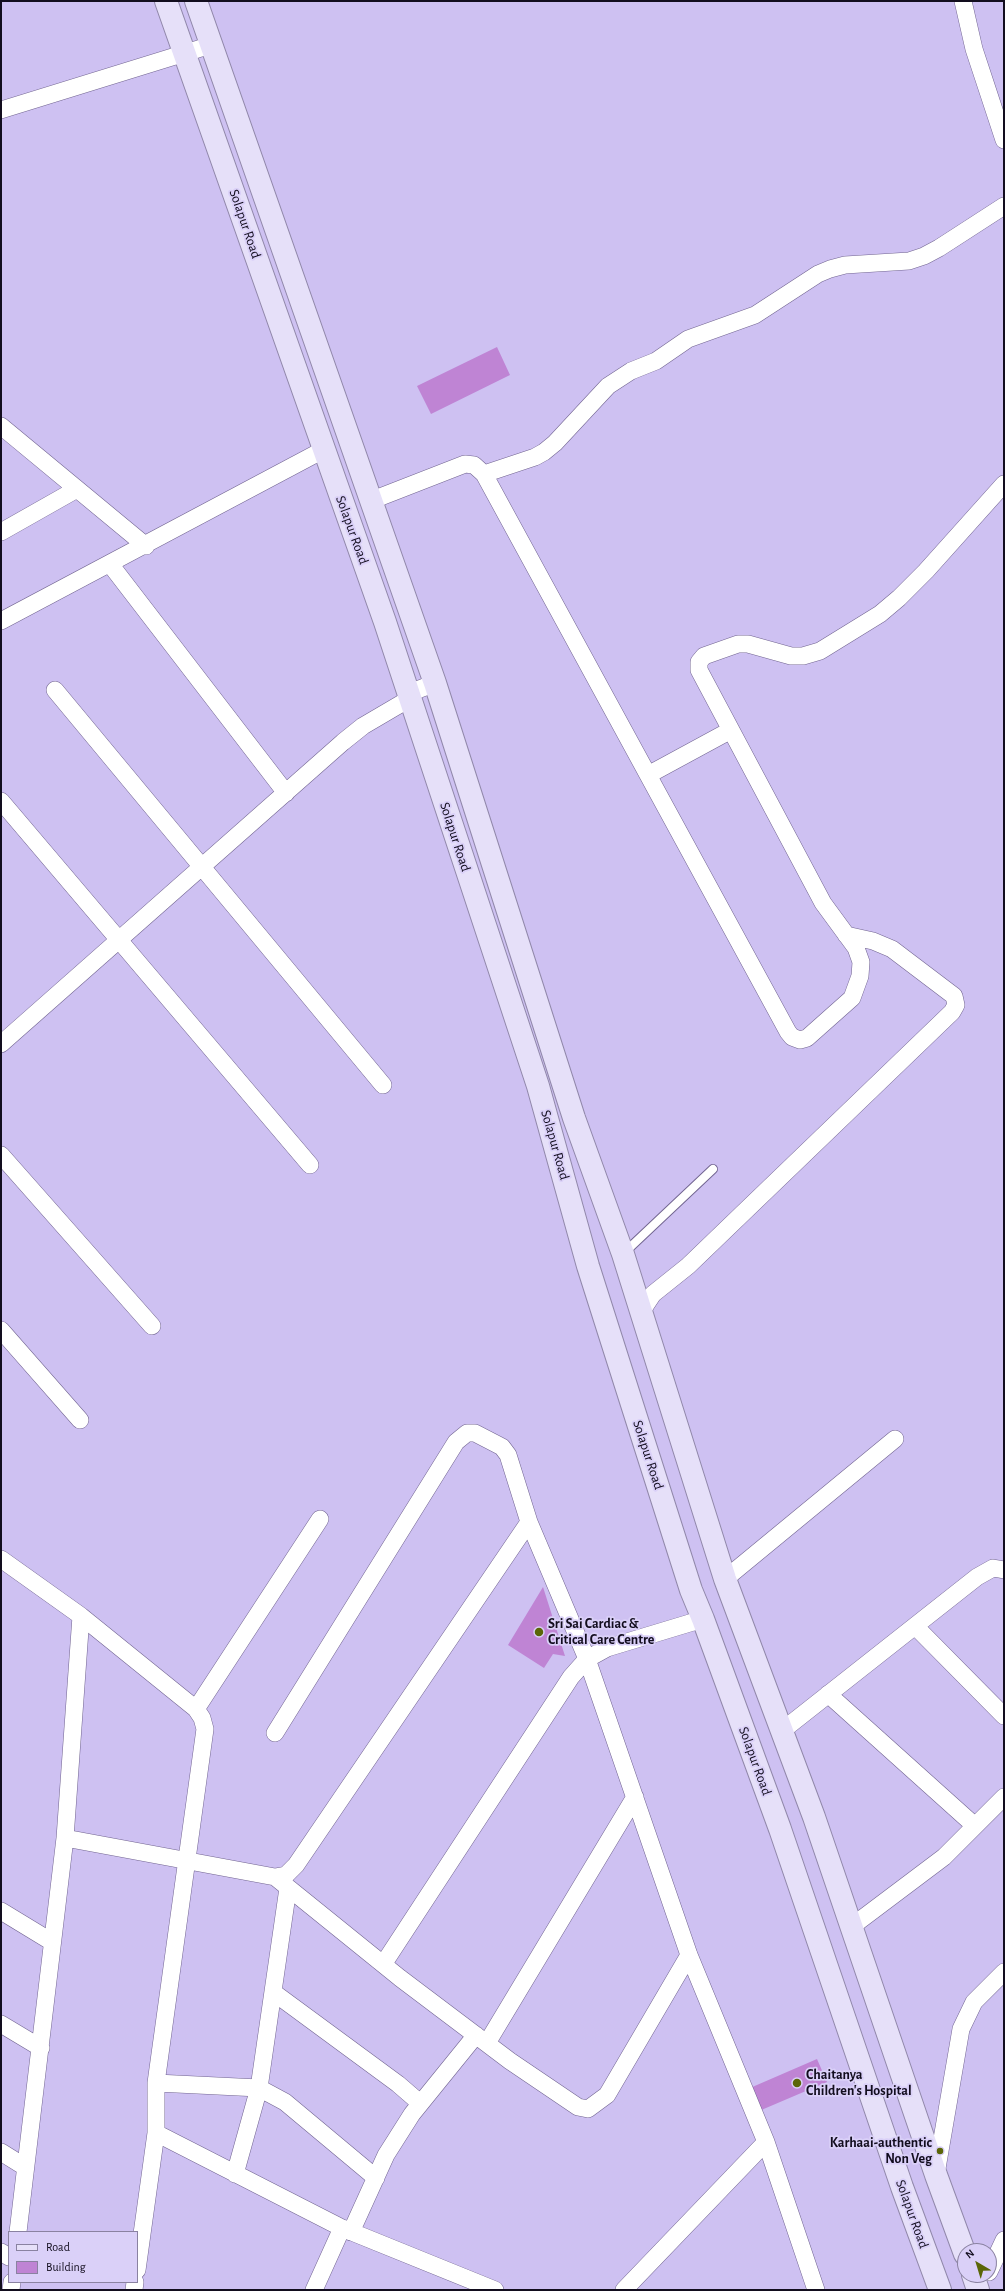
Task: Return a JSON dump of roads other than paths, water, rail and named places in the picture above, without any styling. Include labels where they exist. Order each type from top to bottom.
[{"type":"main road","name":"Solapur Road","points":[[166,1],[323,450],[385,622],[409,699],[538,1086],[588,1266],[691,1590],[780,1828],[894,2164],[940,2290]]},
{"type":"main road","name":"Solapur Road","points":[[196,1],[435,683],[574,1118],[623,1254],[725,1579],[783,1730],[936,2175],[961,2243]]},
{"type":"street","points":[[963,1],[972,42],[1004,140]]},
{"type":"street","points":[[1,110],[211,45]]},
{"type":"street","points":[[484,474],[535,457],[544,452],[555,443],[608,386],[619,378],[656,362],[688,340],[755,315],[818,274],[830,269],[845,265],[909,261],[924,256],[1004,206]]},
{"type":"street","points":[[1,426],[146,546]]},
{"type":"street","points":[[1,621],[146,546],[323,450]]},
{"type":"street","points":[[370,501],[465,464],[474,465],[484,474],[761,983],[792,1037],[800,1040],[807,1038],[852,998],[857,988],[861,962],[856,948],[838,924],[731,730],[699,670],[699,662],[704,656],[738,644],[748,644],[791,656],[803,656],[820,651],[880,614],[899,598],[926,571],[1004,484]]},
{"type":"street","points":[[1,532],[77,489]]},
{"type":"street","points":[[110,564],[286,793]]},
{"type":"street","points":[[1,1044],[363,726],[409,699],[407,694],[435,683]]},
{"type":"street","points":[[55,690],[383,1085]]},
{"type":"street","points":[[648,775],[731,730]]},
{"type":"street","points":[[1,801],[310,1165]]},
{"type":"street","points":[[641,1312],[653,1294],[688,1266],[952,1012],[956,1005],[954,996],[892,949],[838,924]]},
{"type":"street","points":[[1,1155],[152,1326]]},
{"type":"street","points":[[1,1330],[80,1420]]},
{"type":"street","points":[[275,1733],[461,1436],[467,1433],[475,1433],[502,1447],[508,1455],[529,1522],[587,1659],[689,1955],[766,2142],[816,2290]]},
{"type":"street","points":[[725,1579],[895,1438]]},
{"type":"street","points":[[196,1709],[320,1519]]},
{"type":"street","points":[[65,1838],[275,1877],[286,1875],[296,1865],[529,1522]]},
{"type":"street","points":[[3,1564],[81,1616],[196,1709],[202,1718],[205,1729],[156,2083],[156,2133],[138,2263]]},
{"type":"street","points":[[783,1730],[977,1577],[993,1568],[1004,1570]]},
{"type":"street","points":[[18,2231],[65,1838],[81,1616]]},
{"type":"street","points":[[384,1963],[571,1677],[587,1659],[607,1648],[703,1619]]},
{"type":"street","points":[[915,1626],[1004,1716]]},
{"type":"street","points":[[828,1694],[975,1826]]},
{"type":"street","points":[[314,2290],[376,2178],[386,2155],[420,2103],[482,2039],[635,1797]]},
{"type":"street","points":[[851,1927],[916,1880],[944,1857],[1004,1797]]},
{"type":"street","points":[[275,1877],[510,2061],[578,2107],[588,2108],[607,2095],[689,1955]]},
{"type":"street","points":[[235,2174],[260,2088],[288,1888]]},
{"type":"street","points":[[1,1912],[52,1942]]},
{"type":"street","points":[[936,2175],[961,2029],[974,2002],[1004,1972]]},
{"type":"street","points":[[273,1992],[420,2103]]},
{"type":"street","points":[[1,2024],[41,2048]]},
{"type":"street","points":[[156,2083],[260,2088],[285,2102],[376,2178]]},
{"type":"street","points":[[156,2133],[347,2230],[494,2290]]},
{"type":"street","points":[[624,2290],[766,2142]]},
{"type":"street","points":[[1,2152],[25,2166]]},
{"type":"street","points":[[997,2255],[1004,2240]]},
{"type":"lane","points":[[623,1254],[713,1169]]},
{"type":"place","name":"Sri Sai Cardiac & Critical Care Centre","points":[[539,1632]]},
{"type":"place","name":"Chaitanya Children's Hospital","points":[[797,2083]]},
{"type":"place","name":"Karhaai-authentic Non Veg","points":[[940,2151]]}]
